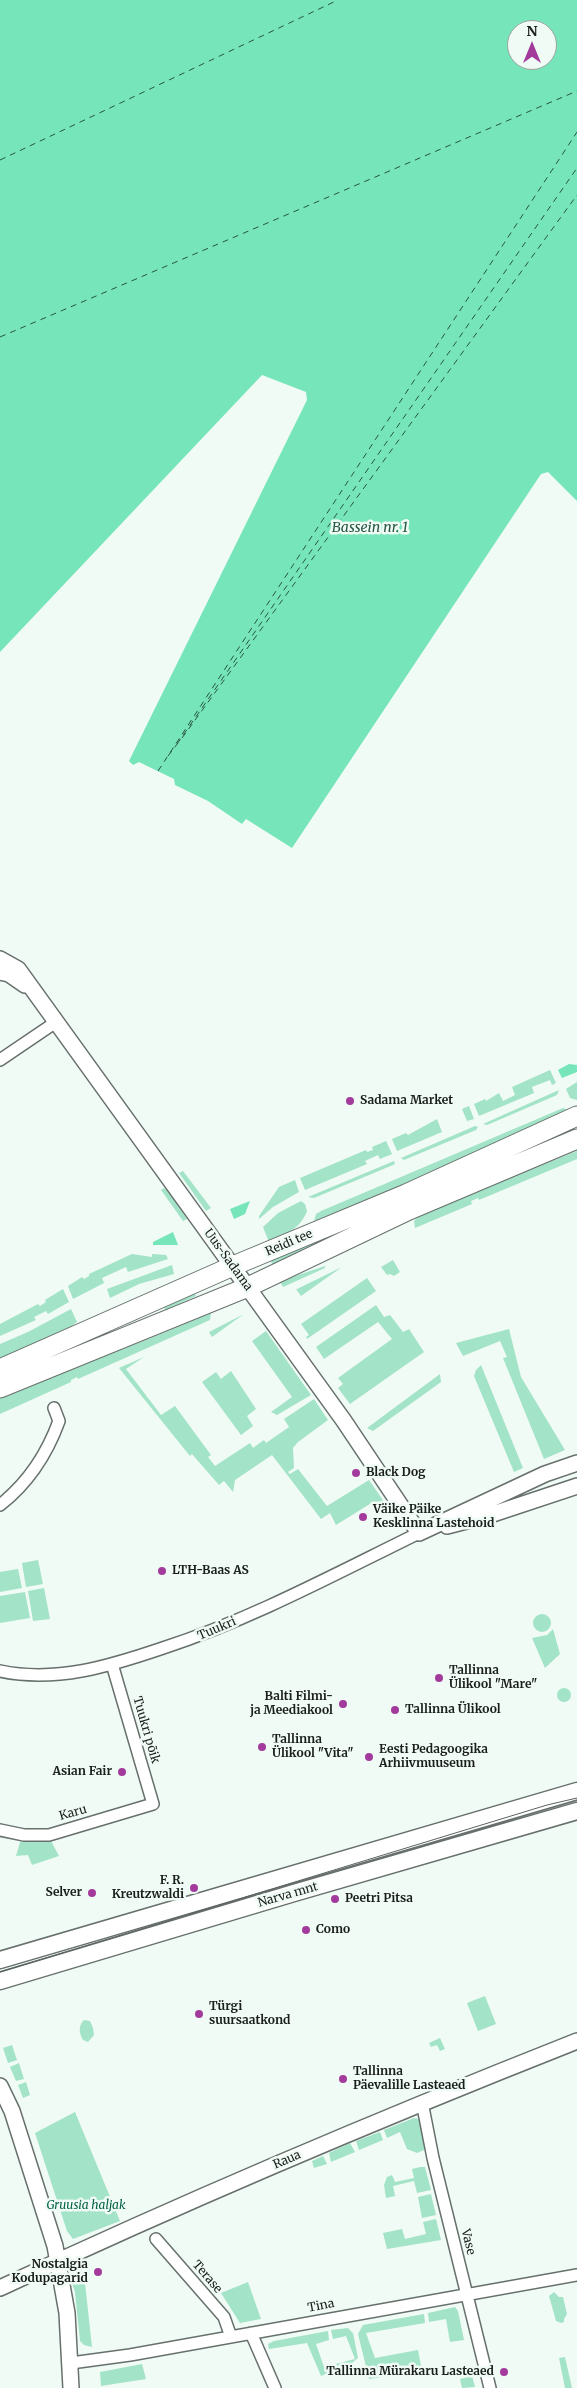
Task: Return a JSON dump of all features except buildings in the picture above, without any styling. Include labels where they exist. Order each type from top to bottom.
[{"type":"main road","name":"Reidi tee","points":[[0,1369],[233,1266],[406,1194],[577,1116]]},
{"type":"main road","name":"Reidi tee","points":[[0,1388],[248,1287],[409,1210],[577,1139]]},
{"type":"main road","name":"Narva mnt","points":[[0,1960],[577,1791]]},
{"type":"main road","name":"Narva mnt","points":[[0,1982],[268,1900],[577,1811]]},
{"type":"street","name":"Uus-Sadama","points":[[0,959],[18,969],[360,1444],[419,1533]]},
{"type":"street","name":"Uus-Sadama","points":[[0,972],[9,974],[32,990]]},
{"type":"street","points":[[0,1060],[56,1022]]},
{"type":"street","points":[[0,1505],[34,1470],[50,1446],[59,1421],[54,1408]]},
{"type":"street","name":"Tuukri","points":[[0,1671],[47,1676],[73,1673],[112,1664],[201,1636],[545,1474],[577,1463]]},
{"type":"street","name":"Tuukri","points":[[419,1533],[490,1516],[575,1488]]},
{"type":"street","name":"Tuukri põik","points":[[112,1664],[153,1804]]},
{"type":"street","name":"Karu","points":[[0,1830],[24,1835],[49,1835],[153,1804]]},
{"type":"street","name":"Raua","points":[[0,2288],[58,2260],[422,2102],[577,2040]]},
{"type":"street","points":[[0,2086],[12,2111],[25,2149],[58,2260],[67,2313],[71,2388]]},
{"type":"street","name":"Vase","points":[[422,2102],[433,2158],[490,2388]]},
{"type":"street","name":"Terase","points":[[156,2240],[224,2317],[231,2337]]},
{"type":"street","name":"Tina","points":[[71,2363],[231,2337],[577,2275]]},
{"type":"street","points":[[251,2333],[275,2388]]},
{"type":"green space","points":[[550,1070],[556,1083],[552,1085],[550,1080],[532,1087],[534,1093],[479,1116],[474,1104],[485,1099],[486,1101],[499,1093],[503,1101],[515,1095],[512,1087]]},
{"type":"green space","points":[[577,1082],[577,1100],[570,1098],[566,1089]]},
{"type":"green space","points":[[559,1090],[557,1095],[487,1125],[483,1124]]},
{"type":"green space","points":[[469,1106],[474,1119],[467,1121],[462,1109]]},
{"type":"green space","points":[[563,1108],[568,1110],[386,1193],[314,1221],[316,1214],[321,1211]]},
{"type":"green space","points":[[437,1119],[442,1132],[397,1151],[392,1139],[406,1133],[408,1135]]},
{"type":"green space","points":[[475,1126],[478,1127],[476,1130],[404,1160],[401,1158]]},
{"type":"green space","points":[[386,1141],[392,1154],[380,1159],[378,1155],[365,1161],[367,1164],[305,1190],[300,1178],[366,1150],[367,1152],[373,1150],[372,1147]]},
{"type":"green space","points":[[577,1151],[577,1159],[479,1200],[478,1198],[471,1201],[472,1204],[415,1228],[414,1221],[421,1214]]},
{"type":"green space","points":[[394,1161],[395,1164],[393,1165],[314,1198],[308,1197]]},
{"type":"green space","points":[[183,1171],[211,1208],[206,1211],[179,1173]]},
{"type":"green space","points":[[295,1180],[299,1192],[273,1207],[259,1219],[259,1216],[279,1187]]},
{"type":"green space","points":[[164,1188],[187,1219],[183,1221],[161,1190]]},
{"type":"green space","points":[[301,1201],[305,1204],[307,1211],[301,1222],[297,1227],[269,1242],[263,1227],[278,1213]]},
{"type":"green space","points":[[351,1225],[360,1225],[274,1267],[269,1258]]},
{"type":"green space","points":[[132,1254],[152,1257],[152,1254],[166,1255],[168,1259],[128,1272],[126,1267],[102,1278],[104,1283],[73,1299],[68,1286],[82,1277],[84,1279],[89,1274]]},
{"type":"green space","points":[[393,1260],[400,1272],[394,1276],[387,1275],[381,1267]]},
{"type":"green space","points":[[172,1265],[174,1274],[139,1284],[110,1298],[107,1289]]},
{"type":"green space","points":[[325,1266],[325,1268],[283,1287],[280,1281]]},
{"type":"green space","points":[[342,1267],[301,1296],[296,1289],[297,1289]]},
{"type":"green space","points":[[367,1278],[376,1291],[307,1339],[306,1337],[309,1335],[301,1324]]},
{"type":"green space","points":[[63,1289],[69,1302],[48,1314],[46,1311],[34,1317],[36,1320],[0,1336],[0,1324],[38,1304],[40,1306],[46,1302],[45,1300]]},
{"type":"green space","points":[[194,1292],[196,1296],[165,1310],[164,1306]]},
{"type":"green space","points":[[376,1305],[384,1317],[390,1315],[403,1332],[409,1329],[424,1352],[350,1404],[338,1388],[343,1384],[338,1378],[392,1339],[378,1322],[324,1359],[316,1347]]},
{"type":"green space","points":[[71,1309],[77,1322],[63,1333],[0,1360],[0,1344],[28,1332]]},
{"type":"green space","points":[[211,1313],[210,1320],[78,1379],[77,1377],[71,1380],[71,1382],[0,1414],[0,1397]]},
{"type":"green space","points":[[244,1314],[212,1337],[209,1332]]},
{"type":"green space","points":[[509,1329],[521,1377],[565,1450],[544,1459],[503,1358],[507,1357],[500,1341],[463,1356],[456,1343]]},
{"type":"green space","points":[[266,1331],[311,1395],[277,1415],[271,1412],[292,1397],[252,1341]]},
{"type":"green space","points":[[144,1357],[126,1369],[161,1415],[175,1406],[211,1455],[208,1457],[215,1466],[250,1443],[253,1448],[264,1440],[266,1443],[289,1427],[284,1419],[314,1399],[328,1420],[298,1442],[293,1448],[294,1468],[288,1472],[290,1474],[298,1469],[327,1506],[369,1480],[387,1506],[379,1511],[373,1502],[336,1525],[330,1513],[321,1519],[272,1455],[235,1480],[233,1492],[224,1481],[219,1485],[192,1454],[190,1456],[119,1368]]},
{"type":"green space","points":[[481,1365],[523,1468],[514,1472],[474,1376],[476,1370]]},
{"type":"green space","points":[[231,1371],[256,1409],[247,1416],[253,1426],[241,1435],[202,1382],[216,1372],[221,1379]]},
{"type":"green space","points":[[440,1374],[441,1382],[373,1431],[367,1428]]},
{"type":"green space","points":[[38,1560],[43,1584],[26,1587],[22,1563]]},
{"type":"green space","points":[[18,1569],[22,1588],[0,1592],[0,1572]]},
{"type":"green space","points":[[44,1588],[50,1619],[33,1621],[28,1591]]},
{"type":"green space","points":[[25,1592],[30,1618],[0,1623],[0,1596]]},
{"type":"green space","points":[[542,1614],[548,1617],[551,1623],[548,1629],[542,1632],[536,1629],[533,1623],[536,1617]]},
{"type":"green space","points":[[553,1629],[560,1654],[545,1668],[532,1638],[547,1635]]},
{"type":"green space","points":[[564,1688],[569,1690],[571,1695],[569,1700],[564,1702],[559,1700],[557,1695],[559,1690]]},
{"type":"green space","points":[[33,1840],[51,1841],[59,1856],[32,1865],[28,1855],[16,1856],[20,1842]]},
{"type":"green space","points":[[485,1996],[496,2024],[478,2031],[467,2003]]},
{"type":"green space","points":[[84,2020],[90,2021],[93,2028],[94,2035],[88,2042],[83,2040],[80,2032],[80,2027]]},
{"type":"green space","points":[[440,2038],[445,2049],[440,2051],[437,2045],[431,2047],[429,2043]]},
{"type":"green space","points":[[12,2045],[17,2060],[8,2063],[3,2048]]},
{"type":"green space","points":[[19,2063],[24,2079],[16,2081],[10,2067]]},
{"type":"green space","points":[[26,2082],[30,2095],[23,2098],[18,2085]]},
{"type":"green space","name":"Gruusia haljak","points":[[75,2112],[120,2221],[73,2239],[67,2231],[35,2133]]},
{"type":"green space","points":[[414,2118],[419,2119],[426,2145],[424,2150],[417,2153],[407,2149],[400,2132],[387,2138],[384,2130]]},
{"type":"green space","points":[[380,2132],[383,2140],[359,2150],[356,2141]]},
{"type":"green space","points":[[350,2143],[355,2152],[331,2162],[329,2153]]},
{"type":"green space","points":[[323,2156],[327,2164],[314,2168],[312,2161]]},
{"type":"green space","points":[[425,2167],[431,2190],[417,2193],[414,2181],[393,2186],[395,2196],[386,2198],[384,2185],[387,2177],[392,2175],[395,2182],[414,2178],[412,2169]]},
{"type":"green space","points":[[431,2194],[436,2215],[422,2218],[418,2197]]},
{"type":"green space","points":[[436,2219],[441,2240],[387,2249],[383,2233],[402,2229],[405,2239],[426,2234],[423,2222]]},
{"type":"green space","points":[[82,2272],[85,2283],[92,2347],[84,2345],[80,2341],[75,2292],[69,2274]]},
{"type":"green space","points":[[248,2282],[261,2319],[240,2323],[221,2293]]},
{"type":"green space","points":[[554,2292],[559,2297],[563,2297],[567,2314],[564,2322],[561,2323],[556,2321],[549,2296]]},
{"type":"green space","points":[[455,2307],[458,2311],[464,2340],[450,2342],[446,2319],[429,2322],[428,2313]]},
{"type":"green space","points":[[424,2314],[425,2323],[366,2333],[375,2358],[418,2350],[422,2371],[369,2379],[358,2334],[363,2325]]},
{"type":"green space","points":[[348,2328],[353,2333],[358,2358],[352,2363],[321,2376],[307,2343],[269,2349],[268,2344],[274,2341],[328,2331],[329,2340],[316,2344],[324,2367],[355,2359],[346,2336],[333,2339],[331,2330]]},
{"type":"green space","points":[[565,2357],[572,2388],[565,2388],[559,2358]]},
{"type":"green space","points":[[142,2364],[146,2379],[101,2386],[100,2372]]},
{"type":"green space","points":[[472,2376],[475,2387],[462,2388],[460,2379]]},
{"type":"water","name":"Bassein nr. 1","points":[[0,0],[577,0],[577,501],[548,472],[541,474],[292,848],[246,819],[242,824],[208,801],[175,785],[174,779],[139,762],[133,765],[129,761],[307,400],[306,392],[262,375],[0,652]]},
{"type":"water","points":[[569,1064],[577,1065],[577,1072],[562,1078],[558,1070]]},
{"type":"water","points":[[250,1201],[245,1214],[234,1219],[230,1209]]},
{"type":"water","points":[[173,1232],[178,1245],[153,1245],[153,1242]]},
{"type":"ferry route","points":[[0,160],[338,0]]},
{"type":"ferry route","points":[[0,337],[577,91]]},
{"type":"ferry route","points":[[158,771],[577,132]]},
{"type":"ferry route","points":[[177,744],[577,168]]},
{"type":"ferry route","points":[[182,738],[577,195]]},
{"type":"ferry route","points":[[168,756],[178,743]]},
{"type":"tram line","points":[[0,1972],[547,1805],[577,1798]]},
{"type":"place","name":"Sadama Market","points":[[350,1101]]},
{"type":"place","name":"Black Dog","points":[[356,1473]]},
{"type":"place","name":"Väike Päike Kesklinna Lastehoid","points":[[363,1517]]},
{"type":"place","name":"LTH-Baas AS","points":[[162,1571]]},
{"type":"place","name":"Tallinna Ülikool \"Mare\"","points":[[439,1678]]},
{"type":"place","name":"Balti Filmi- ja Meediakool","points":[[343,1704]]},
{"type":"place","name":"Tallinna Ülikool","points":[[395,1710]]},
{"type":"place","name":"Tallinna Ülikool \"Vita\"","points":[[262,1747]]},
{"type":"place","name":"Eesti Pedagoogika Arhiivmuuseum","points":[[369,1757]]},
{"type":"place","name":"Asian Fair","points":[[122,1772]]},
{"type":"place","name":"F. R. Kreutzwaldi","points":[[194,1888]]},
{"type":"place","name":"Selver","points":[[92,1893]]},
{"type":"place","name":"Peetri Pitsa","points":[[335,1899]]},
{"type":"place","name":"Como","points":[[306,1930]]},
{"type":"place","name":"Türgi suursaatkond","points":[[199,2014]]},
{"type":"place","name":"Tallinna Päevalille Lasteaed","points":[[343,2079]]},
{"type":"place","name":"Nostalgia Kodupagarid","points":[[98,2272]]},
{"type":"place","name":"Tallinna Mürakaru Lasteaed","points":[[504,2372]]}]
